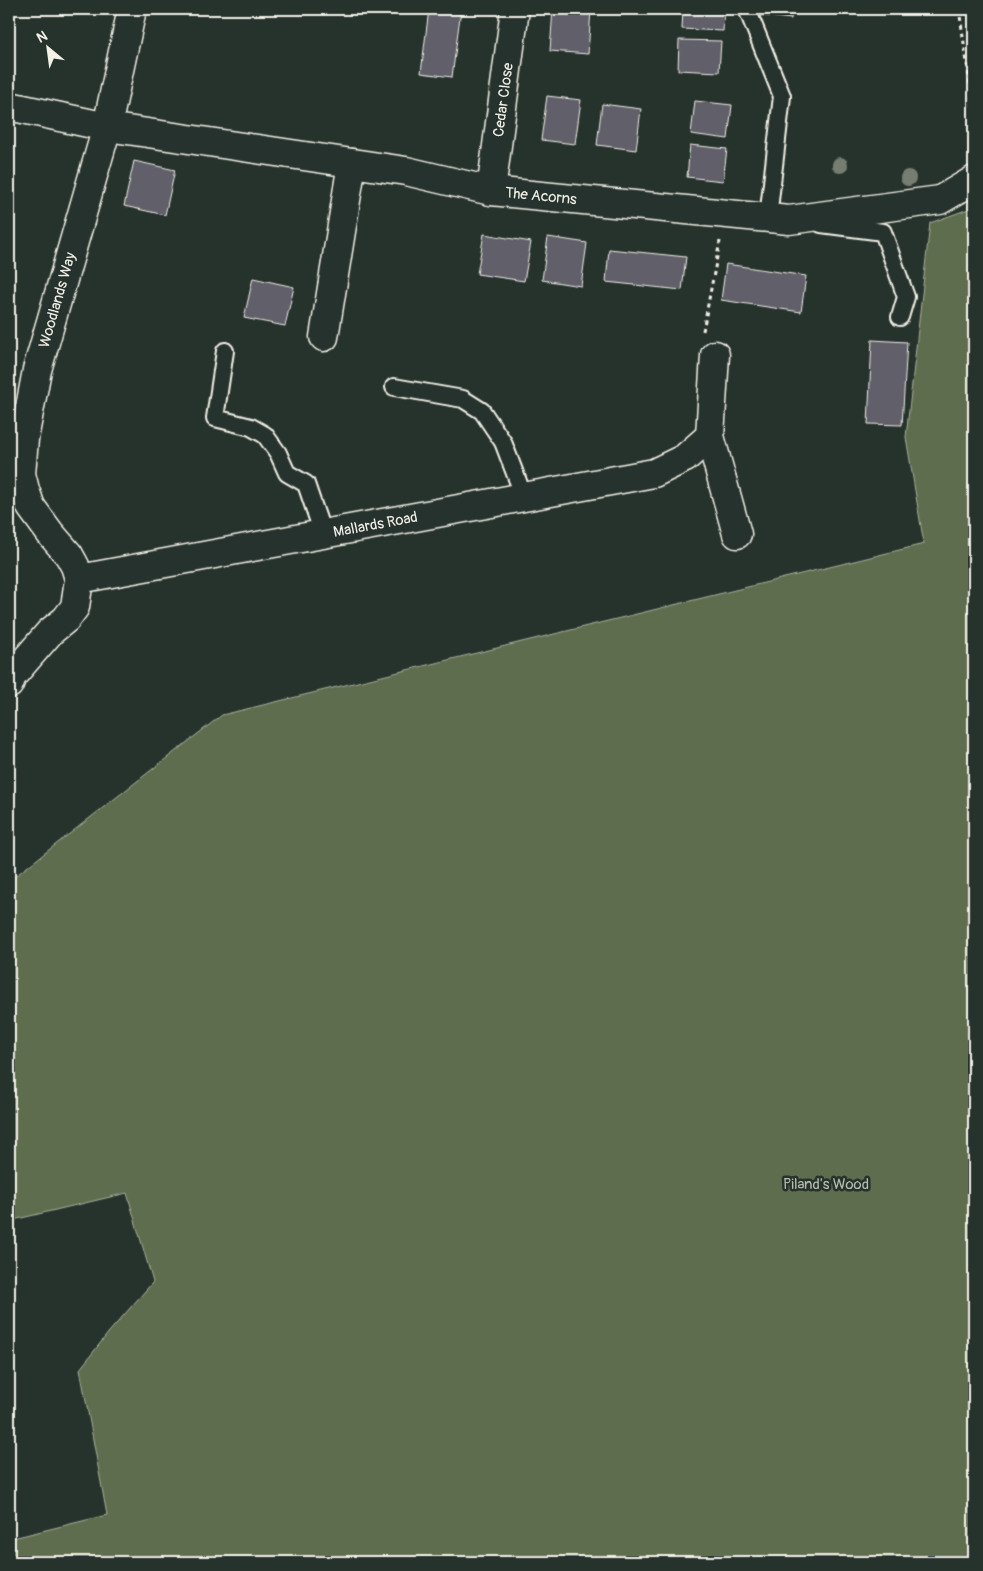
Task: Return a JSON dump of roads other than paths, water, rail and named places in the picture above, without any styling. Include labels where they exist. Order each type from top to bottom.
[{"type":"street","name":"Woodlands Way","points":[[79,580],[69,555],[31,507],[21,474],[16,437],[107,127],[132,9]]},
{"type":"street","name":"Cedar Close","points":[[491,190],[514,9]]},
{"type":"street","name":"The Acorns","points":[[9,106],[107,127],[352,163],[491,190],[778,219],[940,200],[974,180]]},
{"type":"street","points":[[324,337],[352,163]]},
{"type":"street","points":[[715,354],[710,436],[738,534]]},
{"type":"street","name":"Mallards Road","points":[[79,580],[654,473],[685,458],[710,436]]},
{"type":"street","points":[[10,678],[50,632],[66,619],[75,607],[79,580]]},
{"type":"lane","points":[[747,9],[782,96],[778,219],[883,232],[906,297],[900,316]]},
{"type":"lane","points":[[225,351],[215,418],[251,427],[265,435],[278,453],[287,473],[306,484],[323,534]]},
{"type":"lane","points":[[394,387],[463,399],[482,411],[503,442],[524,497]]},
{"type":"park label","name":"Piland's Wood","points":[[826,1184]]}]
